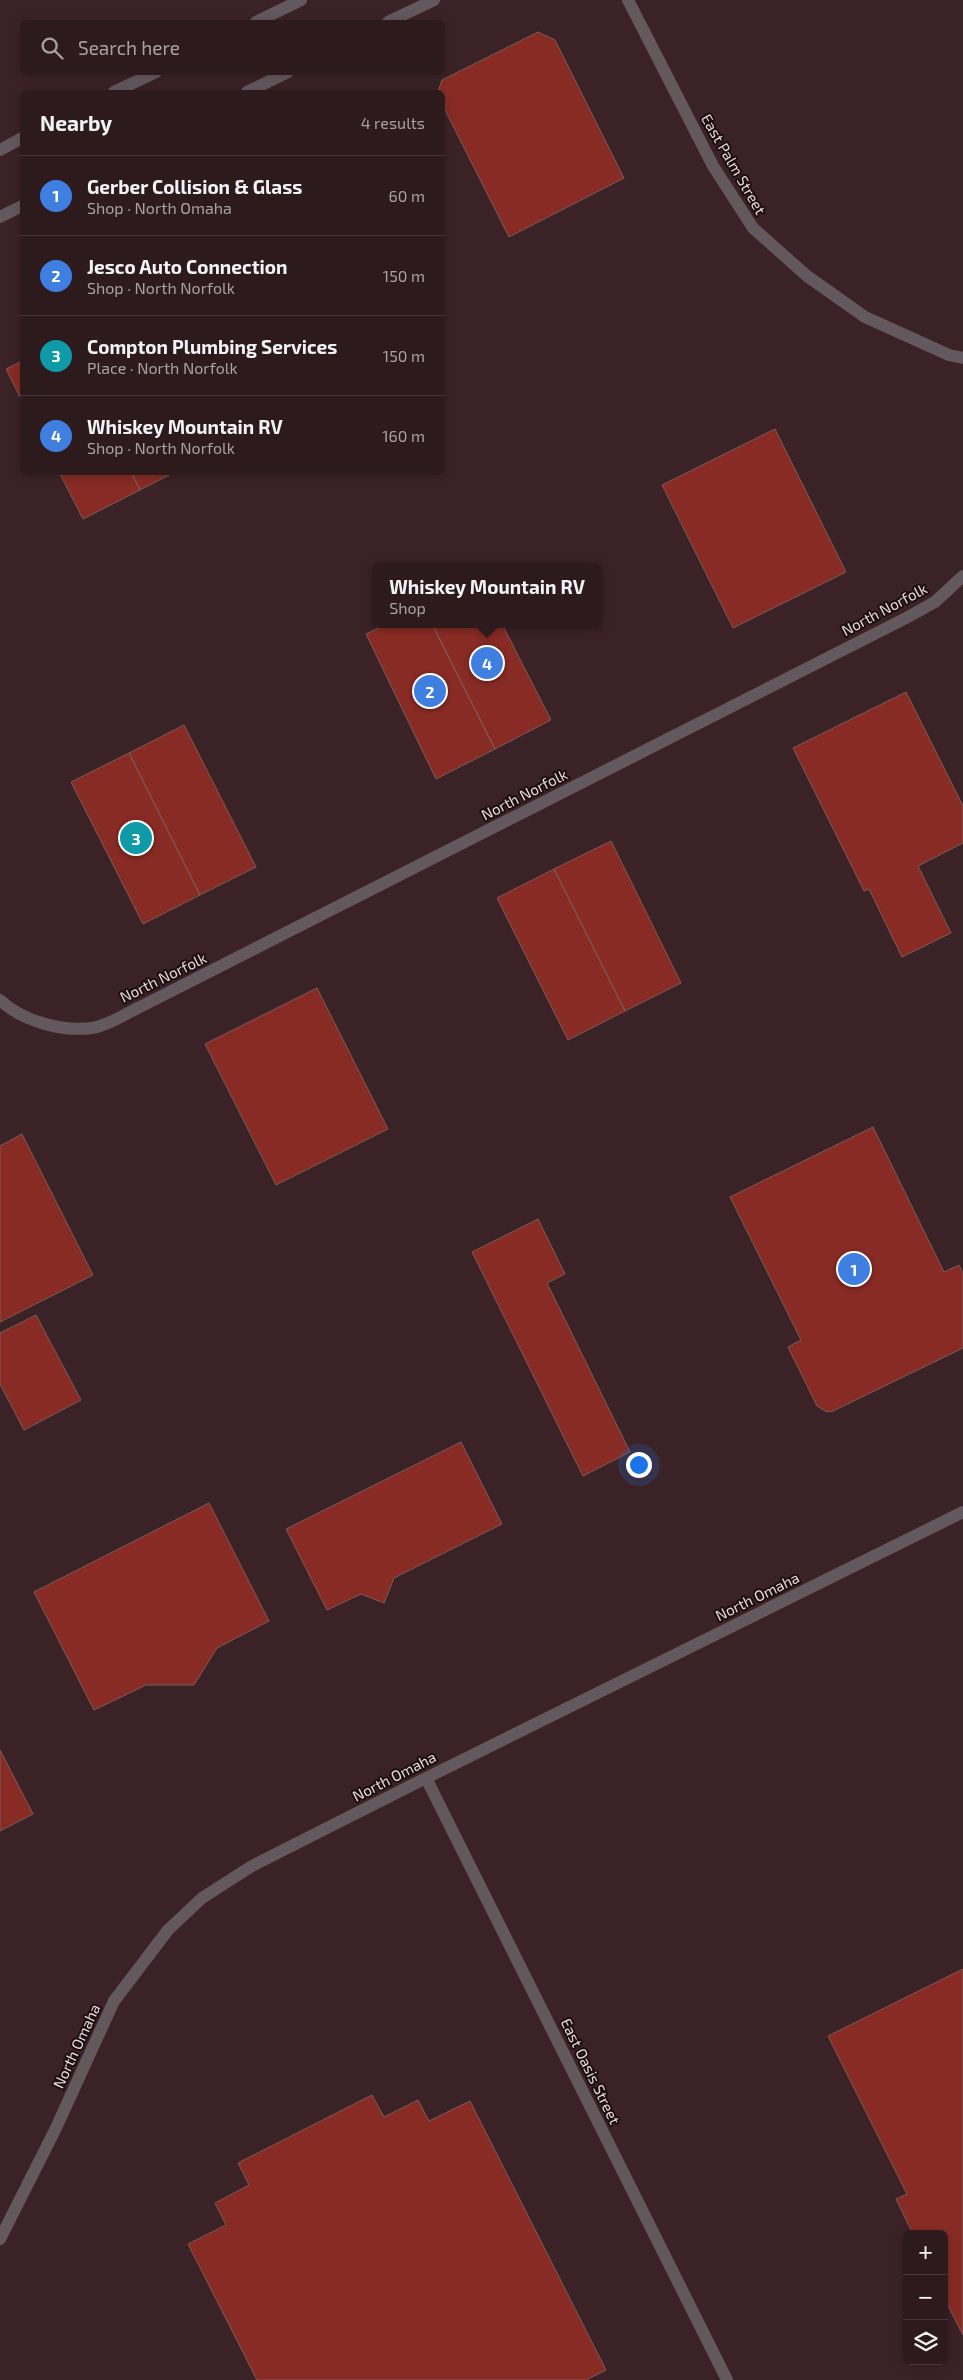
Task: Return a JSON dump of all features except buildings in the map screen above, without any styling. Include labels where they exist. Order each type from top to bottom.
[{"type":"street","points":[[260,20],[301,0]]},
{"type":"street","points":[[392,20],[434,0]]},
{"type":"street","name":"East Palm Street","points":[[628,0],[713,166],[752,228],[807,276],[865,317],[949,355],[963,358]]},
{"type":"street","points":[[118,90],[150,75]]},
{"type":"street","points":[[251,90],[282,75]]},
{"type":"street","points":[[0,150],[20,139]]},
{"type":"street","points":[[0,217],[20,207]]},
{"type":"street","name":"North Norfolk","points":[[0,1000],[23,1015],[57,1027],[93,1028],[138,1008],[906,618],[935,602],[963,576]]},
{"type":"street","name":"North Omaha","points":[[0,2239],[56,2128],[114,2001],[168,1930],[202,1898],[252,1866],[963,1512]]},
{"type":"street","name":"East Oasis Street","points":[[426,1778],[727,2380]]},
{"type":"place","name":"Whiskey Mountain RV","points":[[487,663]]},
{"type":"place","name":"Jesco Auto Connection","points":[[430,691]]},
{"type":"place","name":"Compton Plumbing Services","points":[[136,838]]},
{"type":"place","name":"Gerber Collision & Glass","points":[[854,1269]]}]
